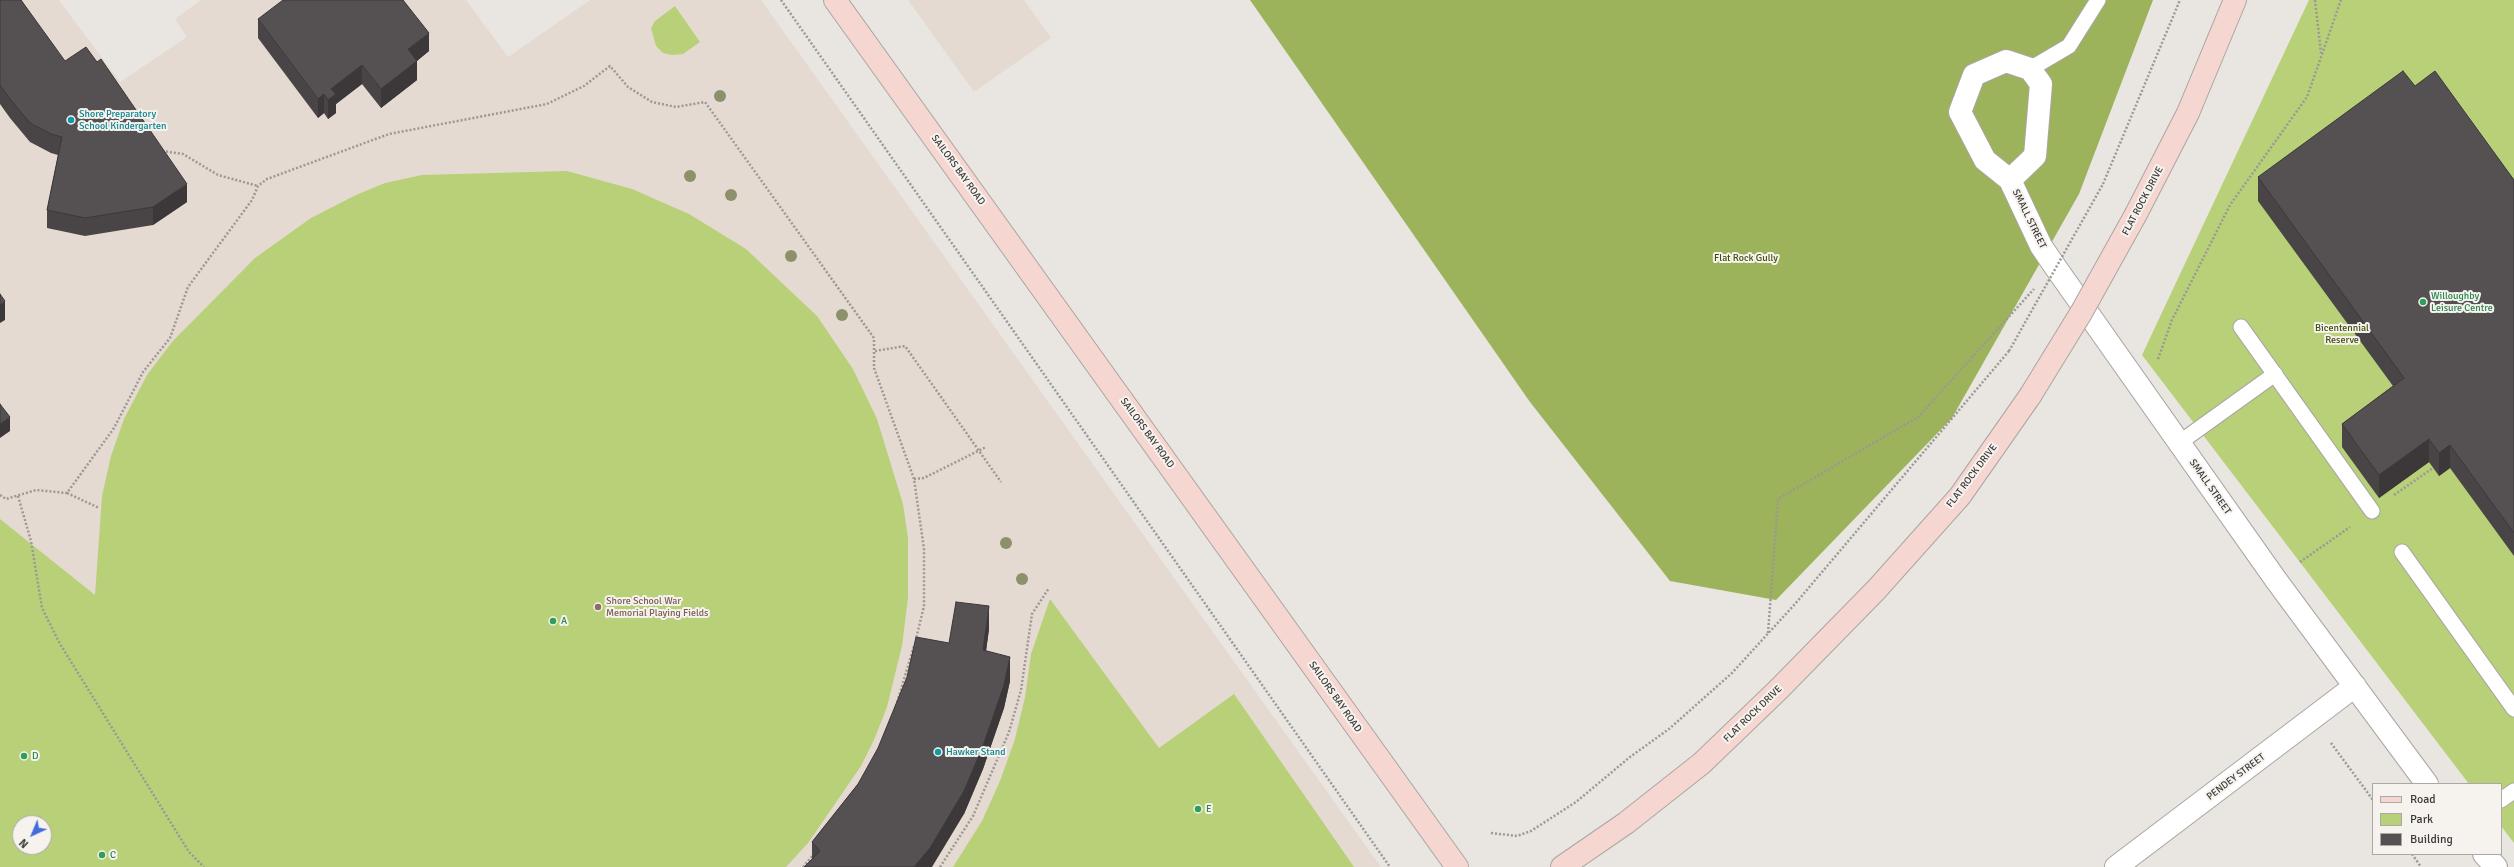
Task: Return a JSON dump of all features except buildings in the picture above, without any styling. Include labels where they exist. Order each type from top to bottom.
[{"type":"main road","name":"SAILORS BAY ROAD","points":[[835,0],[1457,867]]},
{"type":"main road","name":"FLAT ROCK DRIVE","points":[[1562,867],[1626,823],[1702,763],[1780,688],[1876,590],[1960,496],[2030,396],[2081,313],[2136,214],[2188,113],[2235,0]]},
{"type":"street","name":"SMALL STREET","points":[[2010,180],[2035,156],[2041,84],[2030,69],[2006,61],[1974,75],[1960,112],[1985,160],[2010,180],[2041,246],[2179,443],[2426,783]]},
{"type":"street","name":"PENDEY STREET","points":[[2116,867],[2355,686]]},
{"type":"street","points":[[2485,855],[2496,867]]},
{"type":"lane","points":[[2030,69],[2069,46],[2098,0]]},
{"type":"lane","points":[[2241,327],[2372,511]]},
{"type":"lane","points":[[2179,443],[2275,374]]},
{"type":"lane","points":[[2402,552],[2514,708]]},
{"type":"lane","points":[[2502,799],[2514,791]]},
{"type":"path","points":[[780,0],[1390,867]]},
{"type":"path","points":[[1490,833],[1517,836],[1531,831],[1576,802],[1690,711],[1732,674],[2009,351],[2103,184],[2180,0]]},
{"type":"path","points":[[2315,0],[2321,54]]},
{"type":"path","points":[[2145,395],[2172,320],[2230,205],[2307,97],[2341,0]]},
{"type":"path","points":[[67,493],[114,428],[143,372],[170,338],[188,287],[252,200],[258,186],[267,179],[389,134],[547,104],[584,86],[610,66],[628,87],[652,102],[676,107],[705,102],[874,338],[874,368],[914,480],[924,549],[924,606],[894,711]]},
{"type":"path","points":[[159,151],[182,154],[218,175],[258,186]]},
{"type":"path","points":[[1768,633],[1778,499],[1918,417],[2032,291]]},
{"type":"path","points":[[874,351],[905,346],[1001,482]]},
{"type":"path","points":[[914,480],[924,478],[979,452],[986,447]]},
{"type":"path","points":[[0,495],[6,499],[36,490],[67,493],[99,508]]},
{"type":"path","points":[[18,496],[31,541],[42,608],[60,644],[189,852],[204,867]]},
{"type":"path","points":[[940,867],[973,816],[1009,732],[1020,690],[1032,614],[1049,588]]},
{"type":"path","points":[[2313,718],[2372,799]]},
{"type":"path","points":[[803,867],[817,851]]},
{"type":"path","points":[[2413,855],[2422,867]]},
{"type":"shaded area","name":"Shore School War Memorial Playing Fields","points":[[0,0],[59,0],[120,82],[187,37],[175,19],[201,0],[466,0],[508,57],[590,0],[761,0],[1381,867],[0,867]]},
{"type":"shaded area","points":[[908,0],[1024,0],[1051,38],[974,92]]},
{"type":"green space","name":"Flat Rock Gully","points":[[1250,0],[2153,0],[2079,194],[1952,418],[1776,600],[1670,581],[1530,402]]},
{"type":"green space","name":"Bicentennial Reserve","points":[[2309,0],[2514,0],[2514,843],[2502,827],[2502,783],[2468,783],[2142,355]]},
{"type":"green space","points":[[675,6],[700,42],[683,54],[672,55],[663,53],[656,46],[651,28],[655,21]]},
{"type":"green space","points":[[567,171],[632,189],[689,214],[746,249],[817,316],[853,369],[877,419],[903,504],[908,538],[908,598],[902,646],[887,707],[874,740],[861,766],[808,843],[786,867],[0,867],[0,519],[95,595],[102,496],[111,456],[124,419],[147,375],[172,342],[255,258],[311,218],[356,195],[385,183],[422,175]]},
{"type":"green space","points":[[1050,599],[1159,748],[1234,694],[1354,867],[953,867],[982,821],[1000,781],[1015,739],[1025,697],[1031,654]]},
{"type":"place","name":"Shore Preparatory School Kindergarten","points":[[71,120]]},
{"type":"place","name":"Willoughby Leisure Centre","points":[[2423,302]]},
{"type":"place","name":"Shore School War Memorial Playing Fields","points":[[598,607]]},
{"type":"place","name":"A","points":[[553,621]]},
{"type":"place","name":"Hawker Stand","points":[[938,752]]},
{"type":"place","name":"D","points":[[24,756]]},
{"type":"place","name":"E","points":[[1198,809]]},
{"type":"place","name":"C","points":[[102,855]]}]
